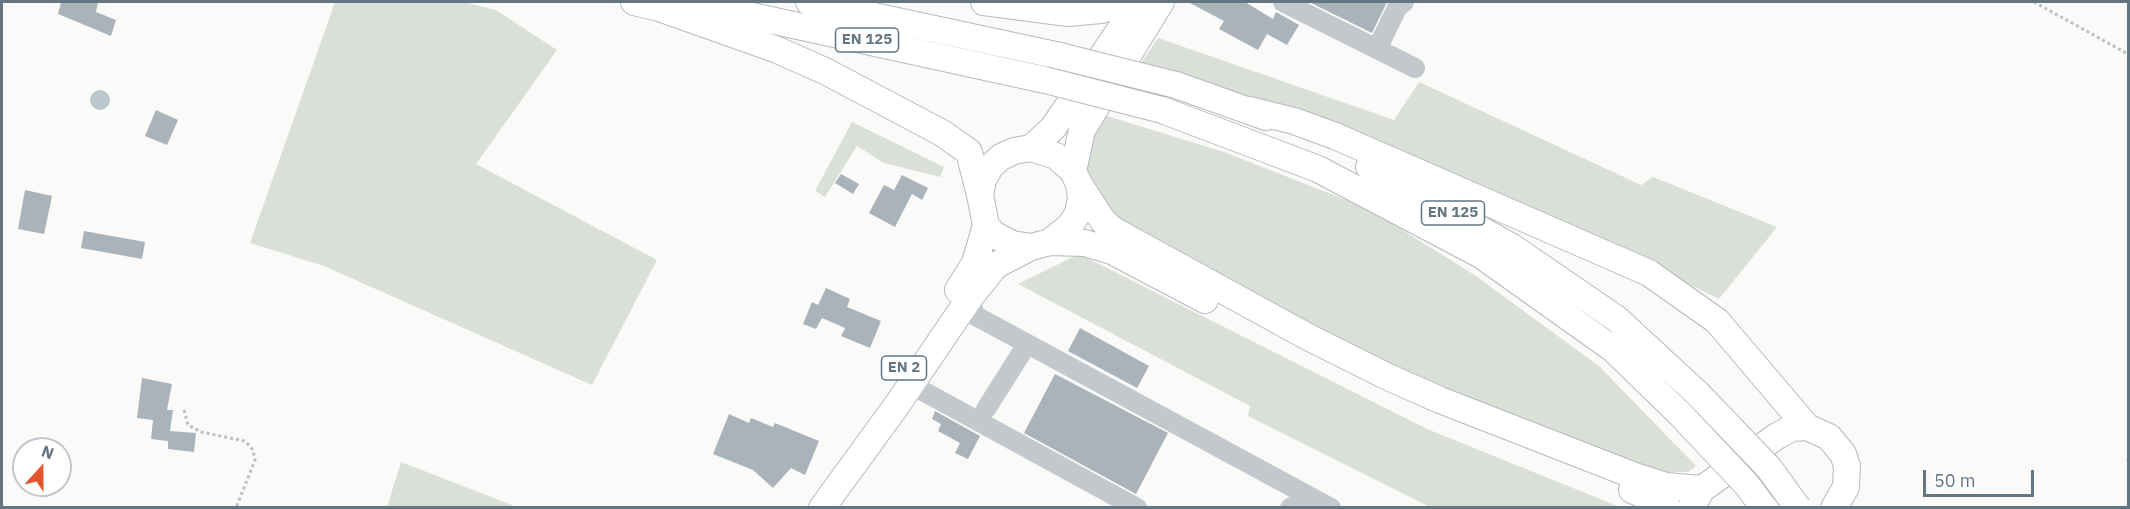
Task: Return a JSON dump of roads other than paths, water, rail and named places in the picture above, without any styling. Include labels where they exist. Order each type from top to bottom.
[{"type":"main road","points":[[634,2],[775,49],[825,72],[962,145],[969,152],[973,161],[984,217],[1002,240],[1041,244],[1084,243],[1112,251],[1385,394],[1660,501],[1668,507]]},
{"type":"main road","name":"EN 125","points":[[688,2],[1045,80],[1162,110],[1318,169],[1481,255],[1613,348],[1679,413],[1747,485],[1764,507]]},
{"type":"main road","name":"EN 125","points":[[809,2],[1060,56],[1176,85],[1250,110],[1334,147],[1512,247],[1617,319],[1698,394],[1769,468],[1798,507]]},
{"type":"main road","points":[[984,2],[1068,13],[1085,13],[1125,3]]},
{"type":"main road","name":"EN 2","points":[[822,507],[971,296],[996,265],[1041,244],[1070,226],[1078,213],[1081,198],[1076,177],[1082,130],[1161,2]]},
{"type":"main road","name":"EN 2","points":[[814,507],[879,404],[975,263],[984,217],[980,195],[983,180],[990,167],[1014,151],[1031,148],[1053,128],[1125,3]]},
{"type":"main road","points":[[1250,110],[1293,121],[1335,136],[1649,273],[1717,321],[1807,427],[1829,437],[1843,454],[1847,466],[1846,501]]},
{"type":"main road","points":[[1031,148],[1056,156],[1076,177],[1103,221],[1113,230],[1308,337],[1440,400],[1696,498],[1777,436],[1792,428],[1807,427]]},
{"type":"street","points":[[1283,2],[1415,68]]},
{"type":"street","points":[[1377,49],[1397,8],[1404,2]]},
{"type":"street","points":[[971,296],[974,315],[1331,507]]},
{"type":"street","points":[[950,327],[969,320],[986,322]]},
{"type":"street","points":[[986,409],[1026,344]]},
{"type":"street","points":[[910,384],[1137,507]]},
{"type":"street","points":[[1290,507],[1296,505],[1299,507]]}]
